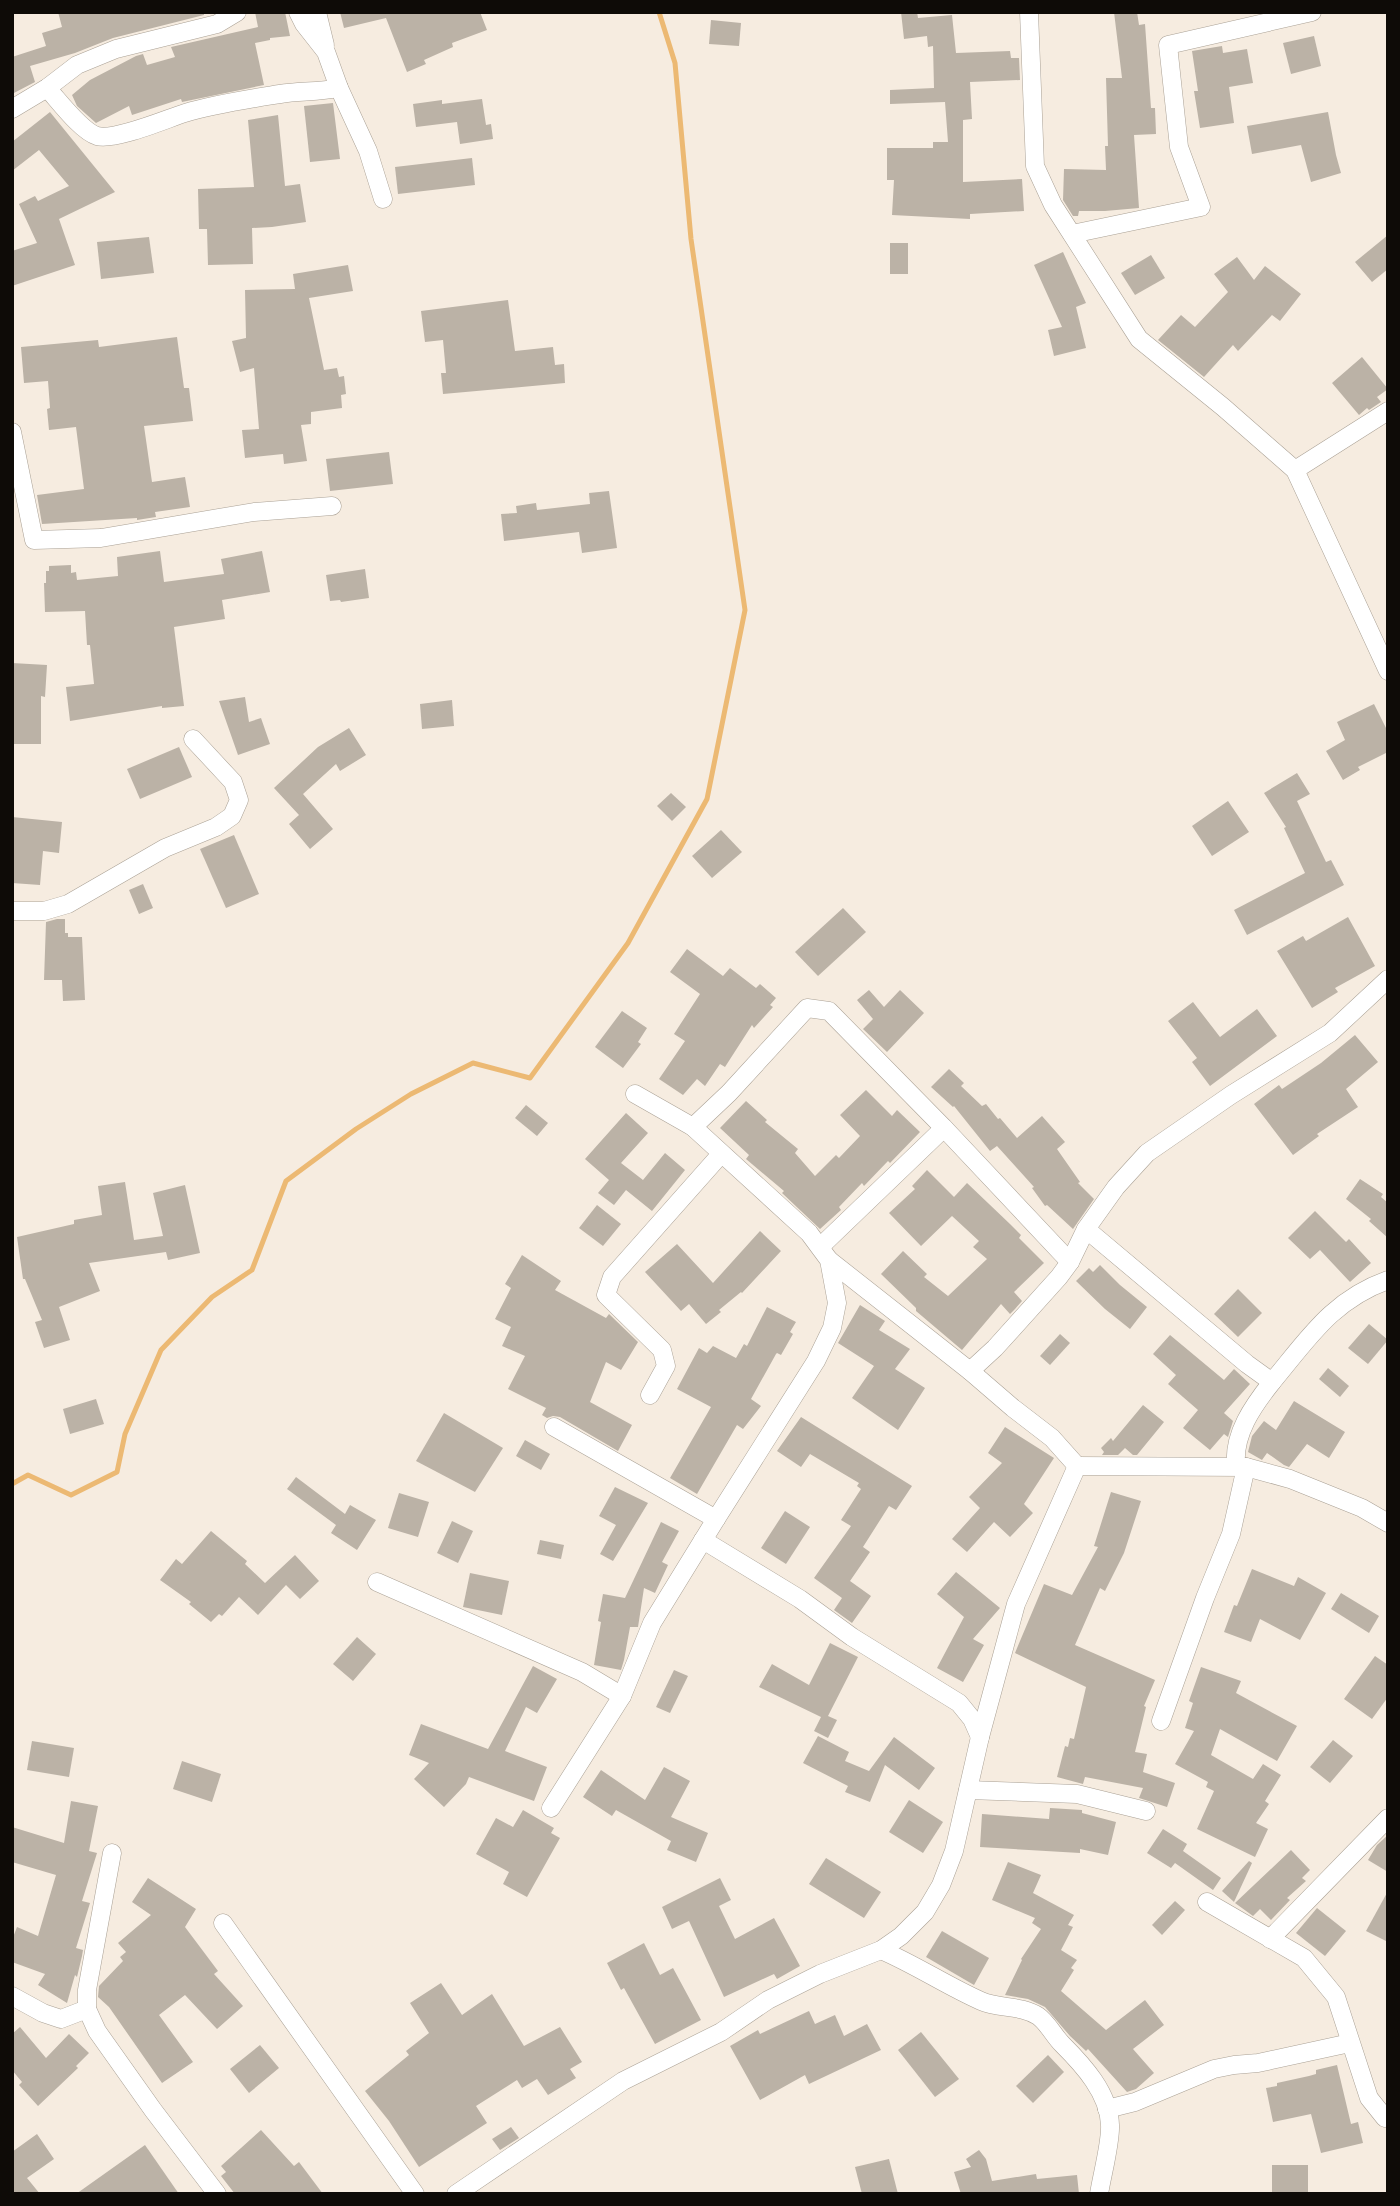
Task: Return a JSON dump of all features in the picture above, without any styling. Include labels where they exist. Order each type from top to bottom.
[{"type":"street","points":[[12,108],[47,89],[90,59],[116,49],[217,24],[237,12]]},
{"type":"street","points":[[298,12],[326,52]]},
{"type":"street","points":[[317,12],[326,52],[368,151],[383,199]]},
{"type":"street","points":[[1029,12],[1035,166],[1053,205],[1139,339],[1295,470],[1388,671]]},
{"type":"street","points":[[1072,234],[1200,207],[1179,147],[1168,45],[1312,12]]},
{"type":"street","points":[[47,89],[85,129],[99,136],[124,133],[190,112],[223,105],[282,94],[339,88]]},
{"type":"street","points":[[1295,470],[1388,411]]},
{"type":"street","points":[[12,432],[34,540],[101,538],[254,512],[332,506]]},
{"type":"street","points":[[12,911],[44,911],[68,904],[165,848],[216,827],[232,816],[239,800],[233,782],[193,738]]},
{"type":"street","points":[[970,1371],[1020,1322],[1070,1262],[1086,1229],[1116,1187],[1147,1153],[1231,1095],[1330,1033],[1388,979]]},
{"type":"street","points":[[693,1127],[729,1093],[807,1008],[830,1011],[1070,1262]]},
{"type":"street","points":[[635,1094],[693,1127],[809,1233],[825,1254],[1052,1438],[1077,1466],[1241,1466],[1290,1479],[1362,1508],[1388,1523]]},
{"type":"street","points":[[825,1254],[944,1128]]},
{"type":"street","points":[[650,1395],[666,1366],[662,1350],[606,1294],[612,1277],[721,1154]]},
{"type":"street","points":[[1086,1229],[1272,1382]]},
{"type":"street","points":[[551,1808],[622,1696],[652,1623],[816,1361],[832,1328],[837,1303],[825,1254]]},
{"type":"street","points":[[1161,1721],[1231,1534],[1241,1466],[1236,1447],[1254,1405],[1303,1342],[1331,1312],[1370,1286],[1388,1280]]},
{"type":"street","points":[[554,1427],[716,1519]]},
{"type":"street","points":[[456,2194],[623,2081],[721,2032],[768,2000],[881,1950],[901,1936],[925,1912],[941,1885],[954,1851],[1016,1604],[1077,1466]]},
{"type":"street","points":[[703,1540],[800,1599],[852,1637],[959,1703],[972,1719],[981,1737]]},
{"type":"street","points":[[377,1582],[582,1672],[622,1696]]},
{"type":"street","points":[[968,1790],[1077,1794],[1146,1811]]},
{"type":"street","points":[[1270,1939],[1388,1818]]},
{"type":"street","points":[[112,1853],[87,1990],[87,2009],[97,2031],[217,2194]]},
{"type":"street","points":[[1207,1902],[1304,1958],[1336,1997],[1369,2098],[1387,2119]]},
{"type":"street","points":[[223,1923],[415,2194]]},
{"type":"street","points":[[881,1950],[910,1962],[944,1983],[985,2003],[1020,2009],[1039,2017],[1086,2067],[1107,2109],[1110,2126],[1099,2194]]},
{"type":"street","points":[[12,1996],[43,2013],[61,2018],[87,2009]]},
{"type":"street","points":[[1107,2109],[1135,2102],[1213,2069],[1258,2063],[1350,2043]]},
{"type":"building","points":[[58,12],[204,12],[204,15],[113,38],[30,66],[35,82],[12,94],[12,57],[46,46],[42,33],[62,27]]},
{"type":"building","points":[[255,12],[285,12],[290,36],[255,43],[264,85],[182,102],[181,99],[132,115],[129,106],[96,123],[77,106],[72,95],[90,80],[136,56],[143,54],[147,65],[175,57],[171,47],[258,27]]},
{"type":"building","points":[[340,12],[480,12],[487,30],[452,43],[453,47],[424,60],[426,64],[407,72],[386,18],[344,28]]},
{"type":"building","points":[[901,12],[917,12],[918,18],[952,15],[956,53],[1010,51],[1011,58],[1019,58],[1020,80],[970,82],[972,119],[963,120],[963,182],[1022,179],[1024,211],[970,214],[970,219],[892,215],[894,180],[887,180],[887,148],[933,148],[933,142],[948,142],[945,102],[890,104],[890,90],[934,88],[933,46],[928,47],[927,36],[904,39]]},
{"type":"building","points":[[1114,12],[1137,12],[1139,25],[1145,24],[1151,108],[1155,108],[1156,134],[1134,135],[1139,208],[1079,211],[1078,216],[1073,216],[1063,200],[1064,169],[1106,170],[1106,78],[1122,78]]},
{"type":"building","points":[[711,20],[741,23],[739,46],[709,44]]},
{"type":"building","points":[[1314,36],[1321,66],[1291,74],[1283,43]]},
{"type":"building","points":[[1222,46],[1223,53],[1247,49],[1253,83],[1229,87],[1234,123],[1200,128],[1194,91],[1198,91],[1192,51]]},
{"type":"building","points":[[482,99],[486,125],[491,124],[493,139],[460,144],[457,122],[416,127],[413,104]]},
{"type":"building","points":[[333,103],[340,159],[310,162],[304,106]]},
{"type":"building","points":[[50,112],[115,192],[59,219],[75,265],[12,286],[12,251],[37,243],[19,204],[35,196],[38,201],[69,186],[39,150],[12,171],[12,142]]},
{"type":"building","points":[[1328,112],[1341,173],[1311,182],[1301,145],[1252,154],[1247,126]]},
{"type":"building","points":[[278,115],[285,186],[300,184],[306,222],[252,228],[253,264],[208,265],[207,229],[199,229],[198,189],[254,187],[248,120]]},
{"type":"building","points":[[472,158],[475,185],[398,194],[395,167]]},
{"type":"building","points":[[1388,235],[1388,269],[1372,282],[1355,262]]},
{"type":"building","points":[[149,237],[154,273],[101,279],[97,242]]},
{"type":"building","points":[[890,243],[908,243],[908,274],[890,274]]},
{"type":"building","points":[[1063,252],[1086,303],[1076,307],[1086,348],[1054,356],[1048,330],[1062,327],[1034,265]]},
{"type":"building","points":[[1151,255],[1165,278],[1135,295],[1121,273]]},
{"type":"building","points":[[1237,257],[1254,280],[1265,266],[1301,294],[1280,321],[1272,315],[1238,351],[1233,345],[1204,377],[1158,340],[1181,315],[1195,327],[1228,292],[1214,274]]},
{"type":"building","points":[[348,265],[353,291],[309,298],[324,370],[337,368],[339,377],[344,376],[346,394],[341,395],[342,408],[311,412],[311,424],[301,425],[307,461],[284,464],[283,454],[245,458],[242,430],[259,429],[254,368],[240,372],[232,341],[246,338],[245,290],[295,289],[293,274]]},
{"type":"building","points":[[508,300],[515,351],[553,347],[555,365],[564,364],[565,383],[443,394],[441,373],[446,373],[443,340],[425,342],[421,311]]},
{"type":"building","points":[[177,337],[184,388],[189,388],[193,421],[144,426],[152,482],[185,477],[190,507],[155,512],[156,517],[137,520],[42,524],[37,495],[84,489],[76,427],[49,430],[48,381],[24,383],[21,347],[98,340],[99,347]]},
{"type":"building","points":[[1362,357],[1388,389],[1377,397],[1381,402],[1359,415],[1332,383]]},
{"type":"building","points":[[389,452],[393,484],[330,491],[326,459]]},
{"type":"building","points":[[609,491],[617,548],[582,553],[579,532],[504,541],[501,514],[517,513],[516,506],[536,503],[537,510],[590,504],[589,493]]},
{"type":"building","points":[[160,551],[164,582],[224,574],[221,559],[262,551],[270,592],[222,600],[225,619],[174,627],[184,706],[162,706],[70,721],[66,687],[94,684],[90,645],[87,645],[85,611],[45,612],[46,571],[49,571],[49,566],[71,565],[71,573],[76,572],[77,580],[118,576],[117,557]]},
{"type":"building","points":[[365,569],[369,598],[330,601],[326,575]]},
{"type":"building","points":[[12,663],[47,665],[45,697],[41,696],[41,744],[12,744]]},
{"type":"building","points":[[245,697],[249,722],[261,718],[270,744],[238,755],[219,701]]},
{"type":"building","points":[[452,700],[454,726],[422,729],[420,704]]},
{"type":"building","points":[[1374,704],[1388,732],[1388,752],[1358,767],[1360,770],[1343,780],[1326,751],[1345,740],[1337,722]]},
{"type":"building","points":[[349,728],[366,755],[340,771],[336,764],[303,794],[333,829],[310,849],[289,824],[299,815],[274,788],[318,747]]},
{"type":"building","points":[[179,747],[192,777],[140,799],[127,769]]},
{"type":"building","points":[[1297,773],[1310,794],[1297,801],[1326,862],[1331,860],[1344,885],[1247,935],[1234,910],[1305,873],[1284,828],[1286,827],[1264,793]]},
{"type":"building","points":[[671,793],[686,807],[672,821],[657,806]]},
{"type":"building","points":[[1228,801],[1249,832],[1212,856],[1192,826]]},
{"type":"building","points":[[12,817],[62,822],[59,853],[43,851],[40,885],[12,883]]},
{"type":"building","points":[[721,830],[742,852],[712,878],[692,856]]},
{"type":"building","points":[[234,835],[259,894],[226,908],[200,849]]},
{"type":"building","points":[[143,884],[153,908],[139,914],[129,890]]},
{"type":"building","points":[[843,908],[866,932],[818,976],[795,952]]},
{"type":"building","points":[[1348,917],[1375,966],[1335,988],[1338,992],[1312,1008],[1277,951],[1303,936],[1306,941]]},
{"type":"building","points":[[65,919],[65,933],[68,933],[68,937],[82,937],[85,1000],[63,1001],[62,980],[44,980],[46,922]]},
{"type":"building","points":[[687,949],[723,976],[730,968],[756,988],[760,984],[776,998],[770,1005],[773,1007],[754,1028],[752,1025],[725,1067],[720,1064],[705,1086],[697,1079],[683,1095],[659,1079],[685,1041],[674,1034],[700,994],[670,972]]},
{"type":"building","points":[[869,990],[884,1007],[900,990],[924,1013],[887,1052],[863,1029],[873,1019],[857,1000]]},
{"type":"building","points":[[1193,1002],[1220,1037],[1257,1009],[1277,1036],[1210,1086],[1192,1062],[1197,1058],[1168,1021]]},
{"type":"building","points":[[622,1011],[647,1028],[638,1042],[641,1044],[623,1068],[595,1047]]},
{"type":"building","points":[[1355,1035],[1378,1062],[1346,1089],[1358,1107],[1317,1134],[1319,1136],[1293,1155],[1254,1104],[1279,1085],[1282,1089],[1321,1063]]},
{"type":"building","points":[[949,1069],[964,1083],[961,1086],[982,1106],[986,1104],[1017,1138],[1042,1116],[1065,1142],[1057,1149],[1080,1182],[1078,1183],[1094,1199],[1073,1229],[1045,1206],[1032,1188],[1034,1187],[997,1146],[990,1151],[954,1106],[931,1087]]},
{"type":"building","points":[[866,1090],[892,1116],[897,1110],[920,1132],[864,1186],[862,1183],[839,1207],[841,1210],[820,1229],[782,1193],[784,1191],[746,1159],[749,1155],[720,1128],[746,1101],[767,1120],[765,1122],[798,1149],[795,1153],[815,1176],[836,1155],[839,1158],[860,1136],[840,1115]]},
{"type":"building","points":[[526,1105],[548,1123],[537,1136],[515,1118]]},
{"type":"building","points":[[626,1113],[648,1133],[621,1163],[643,1180],[665,1153],[685,1170],[652,1211],[626,1190],[614,1205],[598,1193],[609,1180],[585,1159]]},
{"type":"building","points":[[927,1170],[954,1197],[967,1183],[1021,1235],[1019,1238],[1044,1263],[1014,1292],[1022,1301],[1015,1309],[1010,1314],[1001,1304],[962,1350],[916,1311],[881,1274],[903,1251],[927,1274],[924,1277],[948,1296],[987,1259],[973,1247],[979,1241],[952,1216],[921,1246],[889,1213],[915,1189],[912,1186]]},
{"type":"building","points":[[1360,1179],[1383,1194],[1381,1197],[1388,1203],[1388,1238],[1369,1221],[1371,1219],[1346,1199]]},
{"type":"building","points":[[125,1182],[134,1240],[163,1236],[153,1193],[185,1185],[200,1253],[168,1260],[166,1252],[89,1263],[100,1291],[59,1307],[70,1340],[44,1348],[35,1322],[42,1320],[23,1279],[17,1237],[74,1224],[74,1220],[102,1215],[98,1186]]},
{"type":"building","points":[[597,1205],[621,1224],[603,1246],[579,1228]]},
{"type":"building","points":[[1315,1211],[1346,1242],[1349,1239],[1371,1263],[1350,1282],[1320,1250],[1310,1259],[1288,1238]]},
{"type":"building","points":[[760,1231],[781,1251],[742,1293],[719,1310],[721,1312],[706,1324],[689,1304],[681,1311],[645,1272],[677,1244],[713,1283]]},
{"type":"building","points":[[522,1255],[561,1281],[555,1290],[606,1318],[609,1314],[638,1342],[621,1370],[606,1362],[590,1402],[632,1425],[618,1451],[560,1417],[547,1418],[542,1415],[546,1408],[508,1389],[525,1356],[502,1346],[511,1327],[495,1319],[511,1288],[505,1284]]},
{"type":"building","points":[[1100,1265],[1147,1307],[1130,1329],[1076,1281],[1089,1268],[1093,1272]]},
{"type":"building","points":[[1238,1289],[1262,1313],[1238,1337],[1214,1314]]},
{"type":"building","points":[[860,1305],[885,1321],[879,1330],[910,1349],[895,1369],[925,1388],[898,1430],[852,1398],[874,1366],[838,1343]]},
{"type":"building","points":[[767,1307],[796,1322],[790,1332],[793,1334],[781,1355],[776,1354],[751,1399],[761,1406],[743,1429],[737,1425],[697,1494],[670,1478],[711,1407],[677,1389],[699,1348],[707,1353],[713,1346],[736,1358],[744,1344],[747,1346]]},
{"type":"building","points":[[1369,1324],[1388,1340],[1368,1364],[1348,1348]]},
{"type":"building","points":[[1060,1334],[1070,1343],[1050,1365],[1040,1356]]},
{"type":"building","points":[[1170,1335],[1224,1380],[1234,1369],[1250,1384],[1224,1413],[1233,1421],[1228,1437],[1224,1434],[1210,1450],[1183,1428],[1198,1410],[1168,1384],[1176,1375],[1153,1354]]},
{"type":"building","points":[[1328,1368],[1349,1386],[1340,1397],[1319,1379]]},
{"type":"building","points":[[96,1399],[104,1424],[70,1434],[63,1409]]},
{"type":"building","points":[[1294,1401],[1345,1432],[1329,1458],[1307,1444],[1289,1467],[1267,1453],[1262,1460],[1248,1452],[1252,1436],[1264,1421],[1276,1430]]},
{"type":"building","points":[[1143,1405],[1164,1422],[1137,1455],[1125,1448],[1118,1455],[1102,1455],[1104,1452],[1101,1448],[1111,1438],[1113,1441]]},
{"type":"building","points":[[444,1413],[503,1448],[475,1492],[416,1461]]},
{"type":"building","points":[[801,1417],[912,1486],[896,1510],[889,1506],[863,1547],[870,1552],[850,1581],[871,1596],[852,1623],[834,1610],[842,1598],[814,1578],[851,1526],[841,1520],[861,1489],[857,1486],[859,1483],[810,1454],[801,1467],[777,1451]]},
{"type":"building","points":[[1005,1427],[1054,1458],[1024,1504],[1033,1513],[1010,1537],[994,1522],[967,1552],[952,1539],[980,1508],[969,1497],[1002,1463],[988,1453]]},
{"type":"building","points":[[525,1440],[550,1454],[541,1470],[516,1456]]},
{"type":"building","points":[[296,1477],[345,1514],[350,1505],[376,1520],[357,1550],[331,1533],[336,1525],[287,1489]]},
{"type":"building","points":[[615,1487],[648,1503],[613,1561],[600,1554],[616,1525],[599,1516]]},
{"type":"building","points":[[1111,1492],[1141,1501],[1124,1553],[1105,1591],[1100,1588],[1075,1645],[1155,1680],[1144,1706],[1146,1707],[1135,1752],[1147,1754],[1143,1772],[1175,1783],[1167,1807],[1139,1798],[1143,1788],[1085,1777],[1083,1784],[1057,1777],[1065,1746],[1068,1747],[1070,1738],[1074,1739],[1086,1687],[1015,1653],[1044,1584],[1072,1595],[1098,1547],[1094,1546]]},
{"type":"building","points":[[399,1493],[429,1502],[418,1537],[388,1528]]},
{"type":"building","points":[[785,1511],[810,1527],[786,1564],[761,1548]]},
{"type":"building","points":[[452,1521],[473,1531],[458,1563],[437,1553]]},
{"type":"building","points":[[661,1522],[679,1531],[662,1562],[668,1565],[655,1593],[644,1588],[638,1627],[630,1627],[621,1670],[594,1665],[603,1594],[625,1598]]},
{"type":"building","points":[[211,1531],[247,1561],[245,1564],[265,1583],[295,1555],[319,1581],[300,1599],[286,1585],[258,1615],[239,1597],[222,1616],[219,1614],[211,1622],[189,1604],[191,1602],[160,1580],[176,1559],[182,1564]]},
{"type":"building","points":[[540,1540],[564,1545],[561,1559],[537,1554]]},
{"type":"building","points":[[1252,1569],[1294,1586],[1298,1577],[1326,1593],[1300,1640],[1260,1619],[1251,1642],[1224,1632]]},
{"type":"building","points":[[956,1572],[1000,1608],[973,1639],[984,1645],[963,1682],[937,1668],[964,1617],[937,1594]]},
{"type":"building","points":[[470,1573],[509,1581],[502,1615],[463,1607]]},
{"type":"building","points":[[1341,1593],[1379,1616],[1369,1633],[1331,1609]]},
{"type":"building","points":[[357,1637],[376,1654],[353,1681],[333,1664]]},
{"type":"building","points":[[830,1643],[858,1657],[828,1716],[837,1720],[828,1738],[814,1731],[821,1717],[759,1687],[772,1664],[809,1685]]},
{"type":"building","points":[[1375,1656],[1388,1665],[1388,1697],[1372,1719],[1344,1699]]},
{"type":"building","points":[[533,1666],[557,1679],[537,1713],[526,1707],[505,1751],[547,1767],[534,1801],[469,1777],[466,1784],[444,1807],[414,1779],[429,1763],[409,1755],[421,1724],[488,1749]]},
{"type":"building","points":[[1201,1667],[1241,1681],[1236,1693],[1297,1726],[1277,1761],[1220,1729],[1211,1755],[1253,1779],[1263,1764],[1281,1775],[1265,1801],[1269,1804],[1256,1823],[1268,1829],[1255,1857],[1197,1829],[1214,1791],[1206,1787],[1208,1782],[1175,1764],[1194,1731],[1185,1728],[1193,1703],[1189,1701]]},
{"type":"building","points":[[674,1670],[688,1676],[670,1713],[656,1707]]},
{"type":"building","points":[[818,1736],[849,1752],[845,1761],[869,1771],[894,1737],[935,1768],[919,1790],[885,1765],[870,1802],[845,1792],[848,1786],[803,1763]]},
{"type":"building","points":[[1333,1740],[1353,1756],[1330,1783],[1310,1767]]},
{"type":"building","points":[[32,1741],[74,1748],[69,1777],[27,1770]]},
{"type":"building","points":[[182,1761],[221,1774],[212,1802],[173,1789]]},
{"type":"building","points":[[664,1767],[690,1781],[671,1817],[708,1833],[696,1862],[667,1850],[671,1841],[616,1810],[612,1816],[583,1797],[601,1770],[645,1800]]},
{"type":"building","points":[[909,1800],[943,1822],[923,1853],[889,1832]]},
{"type":"building","points":[[71,1801],[98,1806],[89,1851],[97,1853],[82,1901],[90,1903],[76,1948],[83,1950],[67,2003],[38,1985],[45,1974],[12,1962],[12,1940],[17,1927],[38,1936],[56,1875],[12,1862],[12,1827],[64,1843]]},
{"type":"building","points":[[1050,1808],[1082,1810],[1082,1813],[1116,1822],[1108,1855],[1080,1849],[1080,1853],[980,1847],[982,1814],[1049,1819]]},
{"type":"building","points":[[523,1810],[554,1828],[551,1833],[560,1838],[527,1897],[503,1884],[509,1872],[476,1854],[496,1818],[513,1827]]},
{"type":"building","points":[[1163,1829],[1187,1844],[1183,1851],[1221,1878],[1213,1890],[1175,1863],[1171,1868],[1147,1853]]},
{"type":"building","points":[[1388,1835],[1388,1872],[1368,1860],[1377,1845]]},
{"type":"building","points":[[1291,1850],[1310,1870],[1302,1878],[1306,1881],[1287,1898],[1290,1900],[1271,1920],[1260,1909],[1253,1916],[1235,1903]]},
{"type":"building","points":[[826,1858],[881,1892],[864,1918],[809,1884]]},
{"type":"building","points":[[1249,1861],[1252,1863],[1234,1902],[1222,1891]]},
{"type":"building","points":[[1008,1862],[1041,1875],[1033,1893],[1074,1915],[1068,1925],[1073,1927],[1061,1950],[1077,1960],[1061,1991],[1106,2030],[1145,2000],[1164,2025],[1133,2049],[1154,2073],[1136,2089],[1127,2092],[1088,2049],[1086,2051],[1070,2036],[1045,2007],[1028,1999],[1005,1995],[1021,1959],[1041,1929],[1032,1923],[1035,1918],[992,1900]]},
{"type":"building","points":[[148,1878],[196,1909],[185,1927],[218,1971],[214,1974],[243,2006],[217,2029],[185,1995],[159,2015],[193,2062],[162,2083],[109,2007],[98,1997],[99,1986],[123,1961],[120,1957],[126,1952],[118,1943],[151,1915],[132,1902]]},
{"type":"building","points":[[720,1878],[731,1900],[719,1906],[735,1939],[774,1918],[800,1966],[777,1979],[774,1974],[724,1997],[689,1921],[672,1929],[662,1907]]},
{"type":"building","points":[[1388,1891],[1388,1942],[1366,1931]]},
{"type":"building","points":[[1175,1901],[1185,1910],[1162,1935],[1152,1925]]},
{"type":"building","points":[[1317,1908],[1346,1931],[1325,1956],[1296,1933]]},
{"type":"building","points":[[942,1931],[989,1958],[974,1985],[926,1957]]},
{"type":"building","points":[[644,1943],[660,1975],[673,1968],[701,2020],[655,2044],[607,1963]]},
{"type":"building","points":[[441,1983],[462,2015],[492,1994],[524,2046],[560,2027],[582,2062],[570,2069],[576,2078],[548,2095],[537,2079],[522,2088],[517,2080],[476,2106],[487,2123],[419,2167],[389,2121],[365,2091],[409,2055],[406,2051],[429,2033],[410,2003]]},
{"type":"building","points":[[809,2011],[815,2024],[835,2015],[844,2036],[867,2024],[881,2050],[809,2084],[805,2075],[760,2100],[730,2046],[758,2030],[760,2034]]},
{"type":"building","points":[[20,2027],[46,2058],[69,2034],[89,2053],[76,2066],[78,2068],[38,2106],[19,2085],[22,2082],[12,2070],[12,2034]]},
{"type":"building","points":[[921,2032],[959,2079],[935,2097],[898,2050]]},
{"type":"building","points":[[260,2045],[279,2068],[249,2093],[230,2069]]},
{"type":"building","points":[[1048,2055],[1064,2072],[1033,2103],[1016,2086]]},
{"type":"building","points":[[1337,2065],[1351,2124],[1358,2122],[1363,2143],[1321,2153],[1311,2114],[1273,2122],[1266,2088]]},
{"type":"building","points":[[511,2127],[519,2138],[500,2150],[492,2139]]},
{"type":"building","points":[[261,2130],[294,2166],[299,2162],[323,2194],[235,2194],[221,2176],[226,2172],[221,2166]]},
{"type":"building","points":[[37,2134],[54,2159],[27,2178],[40,2194],[12,2194],[12,2152]]},
{"type":"building","points":[[145,2145],[179,2194],[76,2194]]},
{"type":"building","points":[[979,2150],[986,2159],[992,2181],[1036,2174],[1037,2179],[1077,2175],[1079,2194],[961,2194],[954,2172],[971,2167],[966,2159]]},
{"type":"building","points":[[889,2159],[898,2194],[862,2194],[855,2167]]},
{"type":"building","points":[[1272,2165],[1308,2165],[1308,2194],[1272,2194]]},
{"type":"waterway","points":[[12,1484],[28,1475],[71,1495],[117,1472],[125,1434],[161,1350],[212,1297],[252,1270],[286,1181],[356,1129],[411,1094],[473,1063],[530,1078],[628,943],[707,799],[745,610],[691,239],[675,63],[659,12]]}]
